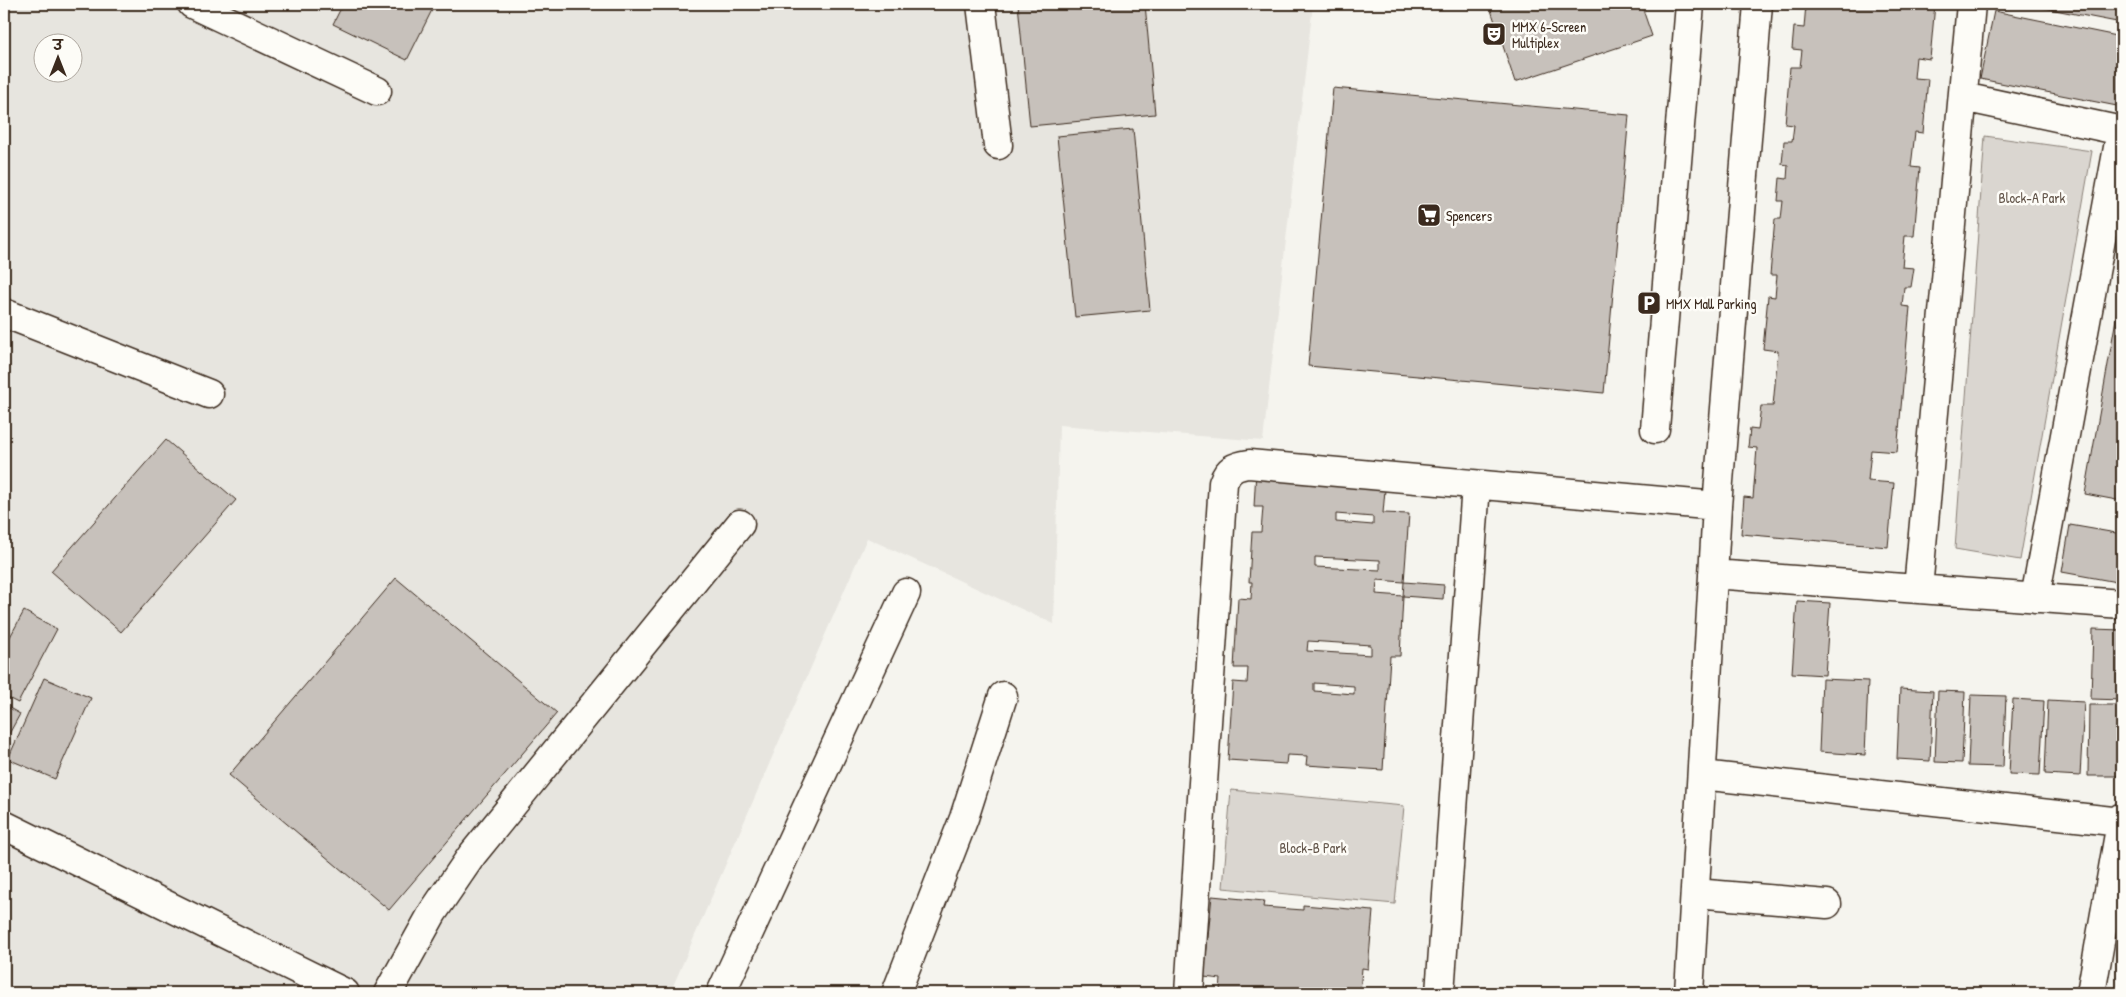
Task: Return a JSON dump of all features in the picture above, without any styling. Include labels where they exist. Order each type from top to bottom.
[{"type":"street","points":[[192,4],[377,91]]},
{"type":"street","points":[[981,4],[998,145]]},
{"type":"street","points":[[1655,429],[1690,4]]},
{"type":"street","points":[[1689,993],[1717,506],[1758,4]]},
{"type":"street","points":[[1918,589],[1971,4]]},
{"type":"street","points":[[1963,97],[2122,131],[2035,598]]},
{"type":"street","points":[[4,313],[209,394]]},
{"type":"street","points":[[1189,993],[1223,483],[1227,472],[1237,466],[1250,464],[1717,506]]},
{"type":"street","points":[[1440,993],[1476,485]]},
{"type":"street","points":[[388,993],[433,912],[472,855],[740,524]]},
{"type":"street","points":[[1713,574],[2122,604]]},
{"type":"street","points":[[721,993],[906,593]]},
{"type":"street","points":[[896,993],[964,818],[1003,696]]},
{"type":"street","points":[[1702,775],[2122,820],[2091,993]]},
{"type":"street","points":[[4,825],[345,993]]},
{"type":"street","points":[[1694,892],[1827,904]]},
{"type":"shaded area","points":[[4,4],[1313,4],[1263,441],[1059,425],[1054,624],[867,538],[670,993],[4,993]]},
{"type":"green space","name":"Block-A Park","points":[[1985,136],[2092,151],[2020,560],[1955,549]]},
{"type":"green space","name":"Block-B Park","points":[[1231,790],[1404,806],[1395,904],[1223,888]]},
{"type":"building","points":[[343,4],[435,4],[407,60],[333,24]]},
{"type":"building","points":[[1018,4],[1145,4],[1155,114],[1030,126]]},
{"type":"building","points":[[1489,4],[1641,4],[1652,36],[1515,82]]},
{"type":"building","points":[[1806,4],[1935,4],[1930,59],[1916,57],[1914,78],[1928,79],[1923,133],[1915,132],[1911,167],[1920,168],[1914,236],[1905,236],[1902,267],[1914,268],[1911,287],[1904,287],[1902,306],[1910,307],[1897,452],[1871,450],[1868,481],[1894,483],[1888,547],[1741,534],[1744,497],[1753,498],[1757,448],[1748,447],[1750,429],[1758,430],[1761,406],[1773,406],[1778,351],[1763,349],[1768,296],[1775,297],[1777,275],[1770,275],[1775,219],[1781,219],[1783,201],[1778,201],[1780,178],[1787,179],[1788,165],[1782,164],[1784,141],[1792,141],[1794,125],[1785,124],[1790,67],[1800,67],[1802,50],[1792,49],[1794,27],[1804,28]]},
{"type":"building","points":[[2024,4],[2122,4],[2122,23]]},
{"type":"building","points":[[1994,11],[2122,37],[2122,107],[1980,79]]},
{"type":"building","points":[[1333,88],[1629,115],[1604,393],[1308,366]]},
{"type":"building","points":[[1133,129],[1150,310],[1075,317],[1057,136]]},
{"type":"building","points":[[2122,285],[2122,501],[2085,494]]},
{"type":"building","points":[[166,440],[236,500],[121,632],[51,571]]},
{"type":"building","points":[[1256,470],[1404,491],[1385,490],[1383,513],[1409,514],[1404,582],[1377,580],[1376,594],[1403,596],[1400,656],[1390,656],[1383,770],[1306,765],[1307,756],[1287,755],[1286,764],[1228,760],[1233,682],[1247,683],[1248,668],[1234,668],[1238,598],[1251,599],[1252,582],[1249,582],[1252,532],[1261,532],[1263,507],[1254,507]],"holes":[[[1336,514],[1373,517],[1373,525],[1336,522]],[[1315,557],[1380,560],[1380,570],[1315,567]],[[1308,641],[1371,645],[1371,655],[1307,651]],[[1314,683],[1354,686],[1354,694],[1314,691]]]},
{"type":"building","points":[[2070,525],[2122,534],[2122,583],[2062,572]]},
{"type":"building","points":[[396,578],[557,713],[389,910],[229,775]]},
{"type":"building","points":[[1404,582],[1444,585],[1443,599],[1403,596]]},
{"type":"building","points":[[1797,601],[1830,603],[1825,675],[1792,673]]},
{"type":"building","points":[[24,611],[57,629],[18,703],[4,696],[4,648]]},
{"type":"building","points":[[2093,629],[2122,630],[2122,700],[2091,699]]},
{"type":"building","points":[[44,678],[91,698],[55,779],[8,759]]},
{"type":"building","points":[[1822,679],[1868,681],[1865,755],[1819,752]]},
{"type":"building","points":[[1900,689],[1933,691],[1930,761],[1897,759]]},
{"type":"building","points":[[1938,691],[1965,692],[1962,763],[1935,762]]},
{"type":"building","points":[[1971,695],[2006,696],[2003,767],[1968,766]]},
{"type":"building","points":[[2013,699],[2044,701],[2040,775],[2009,774]]},
{"type":"building","points":[[2048,700],[2084,702],[2080,776],[2045,774]]},
{"type":"building","points":[[4,705],[20,714],[4,743]]},
{"type":"building","points":[[2089,705],[2121,705],[2120,776],[2088,776]]},
{"type":"building","points":[[1212,896],[1264,901],[1263,907],[1303,910],[1303,905],[1373,911],[1368,969],[1362,968],[1360,993],[1203,993],[1203,989],[1220,991],[1221,979],[1204,977]]},
{"type":"place","name":"MMX 6-Screen Multiplex","points":[[1494,34]]},
{"type":"place","name":"Spencers","points":[[1429,215]]},
{"type":"place","name":"MMX Mall Parking","points":[[1649,303]]}]
